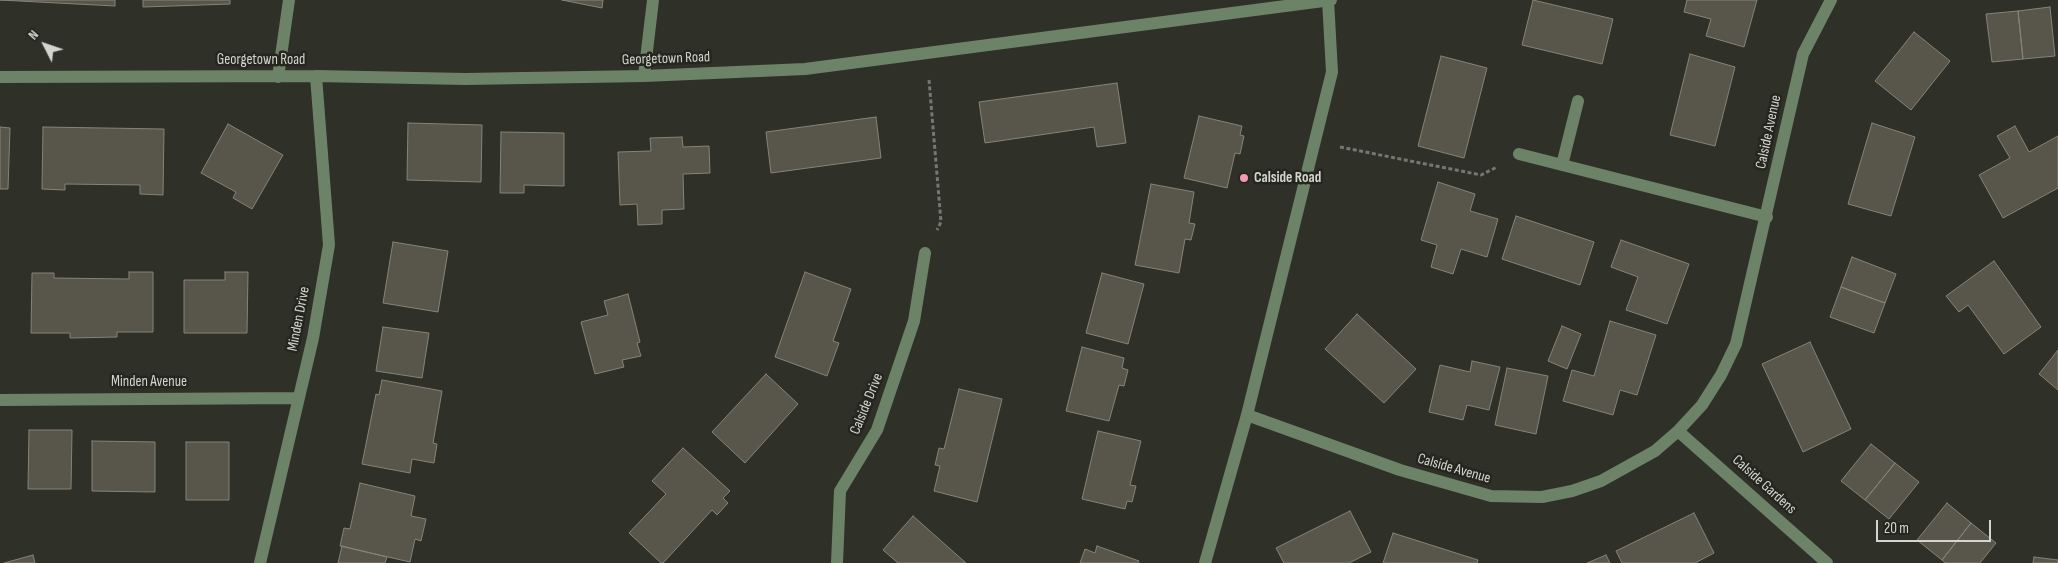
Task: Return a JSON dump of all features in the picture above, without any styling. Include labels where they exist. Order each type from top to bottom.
[{"type":"street","points":[[278,77],[289,0]]},
{"type":"street","points":[[644,76],[653,0]]},
{"type":"street","points":[[1205,563],[1247,415],[1332,72],[1329,0]]},
{"type":"street","name":"Georgetown Road","points":[[0,77],[316,76],[465,79],[644,76],[805,69],[1329,0]]},
{"type":"street","name":"Calside Avenue","points":[[1247,415],[1400,470],[1490,496],[1542,497],[1572,491],[1602,481],[1655,451],[1678,431],[1702,405],[1717,383],[1736,344],[1767,217],[1802,54],[1831,0]]},
{"type":"street","name":"Minden Drive","points":[[260,563],[313,338],[329,245],[316,76]]},
{"type":"street","points":[[1562,165],[1578,101]]},
{"type":"street","points":[[1520,154],[1767,217]]},
{"type":"street","name":"Calside Drive","points":[[837,563],[840,491],[877,430],[914,321],[925,252]]},
{"type":"street","name":"Minden Avenue","points":[[0,400],[298,398]]},
{"type":"street","name":"Calside Gardens","points":[[1678,431],[1828,563]]},
{"type":"path","points":[[925,252],[941,222],[927,53]]},
{"type":"path","points":[[1314,142],[1482,175],[1520,154]]},
{"type":"building","points":[[0,0],[115,0],[115,6]]},
{"type":"building","points":[[143,0],[230,0],[230,4],[143,7]]},
{"type":"building","points":[[562,0],[603,0],[602,8]]},
{"type":"building","points":[[1533,0],[1613,19],[1602,64],[1522,45]]},
{"type":"building","points":[[1687,0],[1757,0],[1744,47],[1706,36],[1711,19],[1684,12]]},
{"type":"building","points":[[2050,7],[2055,56],[2023,59],[2018,11]]},
{"type":"building","points":[[2018,11],[2023,59],[1992,62],[1986,14]]},
{"type":"building","points":[[1914,32],[1950,61],[1911,110],[1875,81]]},
{"type":"building","points":[[1690,54],[1735,67],[1715,146],[1670,135]]},
{"type":"building","points":[[1441,56],[1487,68],[1464,158],[1418,146]]},
{"type":"building","points":[[1117,83],[1126,143],[1097,147],[1094,127],[985,143],[979,102]]},
{"type":"building","points":[[1199,116],[1242,126],[1240,135],[1244,136],[1240,154],[1235,153],[1227,188],[1184,178]]},
{"type":"building","points":[[876,117],[881,158],[771,173],[766,132]]},
{"type":"building","points":[[408,123],[482,125],[481,182],[407,180]]},
{"type":"building","points":[[1872,123],[1915,137],[1891,216],[1848,204]]},
{"type":"building","points":[[228,124],[283,155],[252,209],[233,198],[236,192],[201,173]]},
{"type":"building","points":[[2015,126],[2029,152],[2058,136],[2058,188],[2003,218],[1979,175],[2010,158],[1997,136]]},
{"type":"building","points":[[0,127],[10,128],[8,189],[0,189]]},
{"type":"building","points":[[43,127],[164,129],[163,195],[140,194],[140,185],[65,184],[65,190],[42,189]]},
{"type":"building","points":[[501,132],[564,133],[564,186],[524,185],[524,193],[500,193]]},
{"type":"building","points":[[682,137],[683,147],[709,146],[710,173],[683,174],[684,209],[662,210],[662,224],[638,225],[637,204],[620,205],[618,152],[651,151],[650,138]]},
{"type":"building","points":[[1438,182],[1475,194],[1470,211],[1498,219],[1487,257],[1461,249],[1453,274],[1431,267],[1437,245],[1421,240]]},
{"type":"building","points":[[1151,184],[1194,192],[1189,223],[1195,224],[1191,240],[1185,239],[1179,273],[1135,265]]},
{"type":"building","points":[[1516,216],[1594,242],[1580,285],[1502,259]]},
{"type":"building","points":[[1621,240],[1689,264],[1667,324],[1626,310],[1638,277],[1611,267]]},
{"type":"building","points":[[393,242],[448,251],[438,312],[383,303]]},
{"type":"building","points":[[1852,257],[1896,274],[1885,303],[1841,287]]},
{"type":"building","points":[[1994,261],[2041,327],[2004,354],[1968,305],[1959,312],[1946,296]]},
{"type":"building","points":[[129,272],[153,272],[153,332],[117,332],[117,337],[70,338],[70,333],[31,333],[32,273],[54,273],[54,278],[129,279]]},
{"type":"building","points":[[225,272],[248,272],[247,333],[184,333],[184,280],[225,280]]},
{"type":"building","points":[[805,272],[851,289],[833,341],[839,343],[827,376],[775,357]]},
{"type":"building","points":[[1102,273],[1144,284],[1128,344],[1086,333]]},
{"type":"building","points":[[1841,287],[1885,303],[1874,333],[1830,317]]},
{"type":"building","points":[[628,294],[640,342],[637,343],[641,356],[622,360],[624,367],[595,374],[581,322],[608,315],[604,301]]},
{"type":"building","points":[[1357,314],[1416,369],[1384,403],[1325,349]]},
{"type":"building","points":[[1610,321],[1656,335],[1637,395],[1620,390],[1613,415],[1563,401],[1572,370],[1594,376]]},
{"type":"building","points":[[1562,326],[1581,334],[1567,369],[1548,361]]},
{"type":"building","points":[[383,327],[429,333],[422,378],[376,371]]},
{"type":"building","points":[[1810,342],[1851,429],[1803,452],[1762,364]]},
{"type":"building","points":[[1082,347],[1124,358],[1122,368],[1128,370],[1124,386],[1119,385],[1109,421],[1066,411]]},
{"type":"building","points":[[2058,350],[2058,390],[2039,374]]},
{"type":"building","points":[[1472,361],[1500,367],[1489,410],[1467,405],[1463,420],[1429,412],[1440,365],[1470,372]]},
{"type":"building","points":[[1507,368],[1548,376],[1536,434],[1495,425]]},
{"type":"building","points":[[766,374],[798,404],[745,463],[712,432]]},
{"type":"building","points":[[382,380],[442,391],[433,443],[437,444],[434,463],[412,459],[410,473],[362,464],[376,394],[379,395]]},
{"type":"building","points":[[959,389],[1002,399],[977,502],[934,491],[940,466],[935,465],[939,448],[944,449]]},
{"type":"building","points":[[29,430],[72,430],[71,489],[28,489]]},
{"type":"building","points":[[1098,431],[1141,441],[1130,485],[1136,486],[1132,502],[1127,501],[1125,509],[1082,499]]},
{"type":"building","points":[[92,441],[155,442],[155,492],[92,491]]},
{"type":"building","points":[[186,442],[229,442],[229,500],[186,500]]},
{"type":"building","points":[[1871,444],[1895,463],[1865,500],[1841,481]]},
{"type":"building","points":[[683,448],[730,491],[723,498],[728,503],[717,515],[712,510],[661,563],[629,533],[666,494],[652,481]]},
{"type":"building","points":[[1895,463],[1919,482],[1889,519],[1865,500]]},
{"type":"building","points":[[360,483],[415,496],[411,516],[426,519],[421,541],[415,539],[410,562],[340,546],[344,528],[350,529]]},
{"type":"building","points":[[1947,503],[1971,523],[1942,560],[1917,540]]},
{"type":"building","points":[[1350,511],[1371,552],[1349,563],[1284,563],[1276,548]]},
{"type":"building","points":[[1694,513],[1714,553],[1695,563],[1622,563],[1616,551]]},
{"type":"building","points":[[913,516],[966,563],[898,563],[883,550]]},
{"type":"building","points":[[1971,523],[1996,543],[1980,563],[1945,563],[1942,560]]},
{"type":"building","points":[[1393,533],[1478,560],[1477,563],[1383,563]]},
{"type":"building","points":[[342,546],[387,557],[385,563],[338,563]]},
{"type":"building","points":[[1097,546],[1139,561],[1138,563],[1080,563],[1085,549],[1095,553]]},
{"type":"building","points":[[33,555],[35,563],[4,563]]},
{"type":"building","points":[[1606,555],[1610,563],[1587,563]]},
{"type":"building","points":[[2034,557],[2058,560],[2058,563],[2033,563]]},
{"type":"place","name":"Calside Road","points":[[1244,178]]}]
